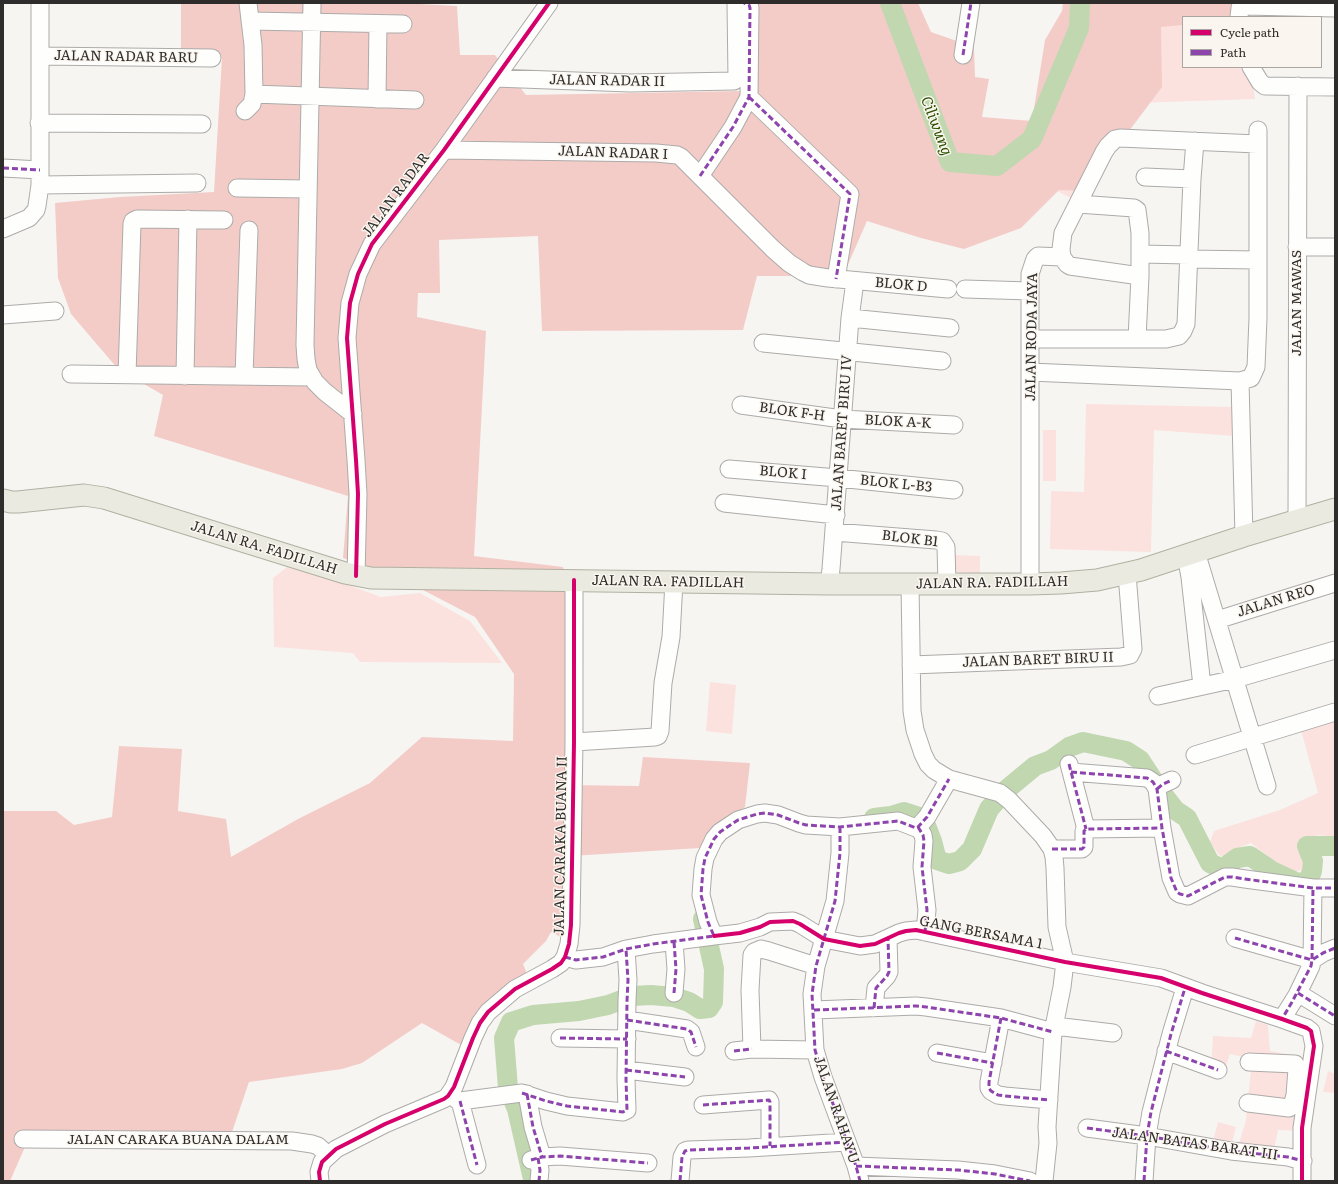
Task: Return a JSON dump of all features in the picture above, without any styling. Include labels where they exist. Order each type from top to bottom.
[{"type":"main road","name":"JALAN RA. FADILLAH","points":[[3,500],[18,502],[76,496],[93,496],[104,498],[356,576],[379,578],[829,584],[1030,584],[1097,580],[1127,574],[1244,536],[1335,509]]},
{"type":"street","name":"JALAN RADAR BARU","points":[[3,229],[29,218],[37,206],[40,178],[40,3]]},
{"type":"street","points":[[245,111],[252,104],[254,94],[253,51],[248,3]]},
{"type":"street","points":[[312,3],[305,345],[306,364],[312,377],[325,392],[353,414]]},
{"type":"street","name":"JALAN RADAR","points":[[356,576],[358,494],[347,338],[350,303],[358,274],[372,244],[444,150],[549,3]]},
{"type":"street","name":"JALAN RADAR II","points":[[495,78],[630,83],[734,81],[737,79],[736,3]]},
{"type":"street","points":[[700,176],[733,127],[749,97],[750,8],[744,3]]},
{"type":"street","points":[[963,55],[970,3]]},
{"type":"street","points":[[1239,16],[1240,8],[1245,6],[1335,8]]},
{"type":"street","points":[[250,21],[403,24]]},
{"type":"street","points":[[378,24],[378,98]]},
{"type":"street","name":"JALAN RADAR BARU","points":[[40,56],[212,58]]},
{"type":"street","points":[[1252,68],[1260,82],[1265,86],[1335,87]]},
{"type":"street","name":"JALAN MAWAS","points":[[1297,520],[1298,86]]},
{"type":"street","points":[[254,94],[415,100]]},
{"type":"street","points":[[749,97],[850,194],[836,279]]},
{"type":"street","points":[[39,123],[202,124]]},
{"type":"street","points":[[1030,372],[1240,381],[1250,378],[1256,367],[1258,318],[1258,137],[1195,141],[1120,138],[1115,139],[1108,146],[1063,232],[1061,249],[1062,257],[1070,266],[1140,276]]},
{"type":"street","points":[[1030,339],[1174,338],[1179,336],[1184,331],[1186,324],[1188,257],[1195,141]]},
{"type":"street","name":"JALAN RADAR I","points":[[444,150],[665,153],[677,155],[681,157],[773,249],[796,268],[809,275],[855,281]]},
{"type":"street","points":[[3,168],[40,178],[197,183]]},
{"type":"street","points":[[1145,177],[1192,179]]},
{"type":"street","points":[[237,188],[308,189]]},
{"type":"street","points":[[1078,204],[1136,208],[1140,233],[1140,276],[1137,339]]},
{"type":"street","points":[[127,375],[133,222],[137,219],[224,220]]},
{"type":"street","points":[[186,376],[188,219]]},
{"type":"street","points":[[244,376],[249,230]]},
{"type":"street","points":[[1297,247],[1335,247]]},
{"type":"street","points":[[1140,254],[1258,260]]},
{"type":"street","name":"JALAN RODA JAYA","points":[[1030,584],[1030,274],[1035,259],[1038,256],[1062,257]]},
{"type":"street","name":"BLOK D","points":[[855,281],[948,289]]},
{"type":"street","name":"JALAN BARET BIRU IV","points":[[829,584],[836,515],[847,352],[855,281]]},
{"type":"street","points":[[965,289],[1030,291]]},
{"type":"street","points":[[3,315],[55,311]]},
{"type":"street","points":[[850,318],[950,328]]},
{"type":"street","points":[[763,343],[942,361]]},
{"type":"street","points":[[71,374],[312,377]]},
{"type":"street","points":[[1240,381],[1244,536]]},
{"type":"street","name":"BLOK F-H","points":[[741,405],[842,419]]},
{"type":"street","name":"BLOK A-K","points":[[842,419],[954,425]]},
{"type":"street","name":"BLOK I","points":[[729,469],[838,478]]},
{"type":"street","name":"BLOK L-B3","points":[[838,478],[954,490]]},
{"type":"street","points":[[724,502],[836,515]]},
{"type":"street","name":"BLOK B1","points":[[834,532],[942,541],[946,547],[947,584]]},
{"type":"street","points":[[1191,553],[1217,620],[1267,786]]},
{"type":"street","points":[[1191,553],[1190,577],[1202,686]]},
{"type":"street","name":"JALAN BARET BIRU II","points":[[911,665],[1121,657],[1130,655],[1133,649],[1127,574]]},
{"type":"street","name":"JALAN CARAKA BUANA II","points":[[456,1097],[473,1038],[480,1023],[488,1012],[514,989],[561,963],[570,944],[574,742],[574,580]]},
{"type":"street","points":[[574,742],[658,736],[660,731],[663,683],[671,636],[674,582]]},
{"type":"street","name":"JALAN REO","points":[[1217,620],[1335,583]]},
{"type":"street","points":[[910,584],[912,711],[914,730],[928,764],[938,773],[949,779],[1004,796],[1033,824],[1052,849],[1055,868],[1057,927],[1065,962],[1054,1029],[1044,1181]]},
{"type":"street","points":[[1158,696],[1235,679],[1335,650]]},
{"type":"street","points":[[1195,755],[1335,712]]},
{"type":"street","points":[[1052,849],[1082,849],[1084,847],[1084,834],[1086,829],[1070,768],[1147,778],[1162,786],[1162,828],[1173,885],[1177,892],[1184,896],[1188,896],[1225,877],[1313,888],[1335,888]]},
{"type":"street","points":[[710,936],[701,895],[705,858],[714,839],[720,832],[729,826],[747,816],[765,813],[778,815],[806,825],[840,827],[898,822],[913,827],[922,823],[949,779]]},
{"type":"street","points":[[922,823],[924,841],[922,867],[927,910],[925,932]]},
{"type":"street","name":"JALAN RAHAYU","points":[[840,827],[840,853],[835,901],[816,966],[812,994],[815,1050],[823,1077],[858,1173]]},
{"type":"street","points":[[1086,829],[1162,828]]},
{"type":"street","points":[[1282,1019],[1298,993],[1311,966],[1313,888]]},
{"type":"street","points":[[565,957],[576,960],[602,957],[626,949],[653,944],[740,933],[760,927],[770,922],[793,921],[824,939]]},
{"type":"street","name":"GANG BERSAMA 1","points":[[824,939],[860,946],[875,944],[906,931],[916,930],[1065,962],[1153,976],[1166,980],[1185,988],[1282,1019],[1307,1028],[1311,1031],[1314,1046],[1300,1095]]},
{"type":"street","points":[[874,1008],[876,988],[889,972],[888,938]]},
{"type":"street","points":[[1235,938],[1312,960],[1335,948]]},
{"type":"street","points":[[674,942],[676,969],[674,993]]},
{"type":"street","points":[[320,1181],[320,1167],[322,1162],[336,1149],[385,1124],[444,1099],[456,1097],[525,1094],[567,1106],[626,1111],[628,1109],[626,1070],[628,973],[626,949]]},
{"type":"street","points":[[752,1049],[750,990],[752,955],[754,952],[761,949],[816,966]]},
{"type":"street","points":[[1144,1181],[1147,1136],[1156,1089],[1185,988]]},
{"type":"street","points":[[1298,993],[1335,1016]]},
{"type":"street","points":[[814,1010],[916,1006],[1001,1018],[1054,1029],[1113,1033]]},
{"type":"street","points":[[1001,1018],[989,1086],[991,1091],[1004,1096],[1049,1100]]},
{"type":"street","points":[[627,1020],[687,1029],[690,1032],[696,1047]]},
{"type":"street","points":[[560,1038],[627,1039]]},
{"type":"street","points":[[734,1051],[752,1049],[815,1050]]},
{"type":"street","points":[[1166,1051],[1218,1070]]},
{"type":"street","points":[[937,1053],[993,1063]]},
{"type":"street","points":[[1249,1062],[1295,1064],[1300,1095],[1302,1128],[1302,1181]]},
{"type":"street","points":[[626,1070],[685,1077]]},
{"type":"street","points":[[525,1094],[533,1127],[540,1170],[539,1181]]},
{"type":"street","points":[[1248,1104],[1289,1108],[1300,1095]]},
{"type":"street","points":[[456,1097],[477,1165]]},
{"type":"street","points":[[703,1106],[769,1100],[770,1146]]},
{"type":"street","name":"JALAN BATAS BARAT III","points":[[1087,1128],[1147,1136],[1231,1151],[1288,1157],[1303,1161]]},
{"type":"street","name":"JALAN CARAKA BUANA DALAM","points":[[23,1139],[292,1141],[318,1146],[328,1155]]},
{"type":"street","points":[[680,1181],[683,1154],[685,1151],[847,1142]]},
{"type":"street","points":[[537,1158],[560,1156],[648,1163]]},
{"type":"street","points":[[858,1173],[958,1170],[995,1174],[1030,1181]]},
{"type":"shaded area","points":[[181,3],[402,3],[457,6],[460,55],[495,55],[526,95],[742,91],[747,3],[918,3],[931,32],[974,47],[975,77],[989,79],[982,117],[1032,121],[1045,40],[1062,11],[1063,3],[1237,3],[1237,16],[1182,16],[1182,25],[1161,27],[1162,87],[1084,191],[1059,190],[1021,228],[964,249],[921,238],[867,221],[843,276],[757,276],[743,330],[542,331],[538,236],[439,240],[440,293],[418,293],[417,317],[486,331],[474,556],[563,567],[575,643],[570,785],[639,786],[643,757],[750,763],[745,807],[713,828],[700,848],[571,856],[565,939],[551,932],[546,941],[523,964],[529,979],[463,1046],[422,1023],[362,1063],[342,1069],[249,1082],[232,1132],[28,1140],[10,1181],[3,1181],[3,811],[56,811],[74,825],[112,817],[119,746],[182,749],[178,811],[226,819],[231,857],[298,819],[370,783],[422,737],[513,741],[514,674],[475,617],[394,575],[343,558],[348,496],[154,436],[163,395],[118,369],[71,314],[58,278],[55,203],[120,197],[214,192],[222,58],[181,55]]},
{"type":"shaded area","points":[[1182,17],[1182,68],[1251,68],[1255,99],[1134,103],[1077,201],[1041,183],[1086,47]]},
{"type":"shaded area","points":[[1086,404],[1235,407],[1234,436],[1154,430],[1151,552],[1050,549],[1051,491],[1084,492]]},
{"type":"shaded area","points":[[1043,430],[1056,430],[1056,481],[1043,481]]},
{"type":"shaded area","points":[[953,555],[980,556],[980,573],[952,572]]},
{"type":"shaded area","points":[[291,564],[381,597],[420,593],[470,621],[502,663],[360,662],[353,653],[274,647],[273,578]]},
{"type":"shaded area","points":[[710,682],[736,685],[732,734],[706,731]]},
{"type":"shaded area","points":[[1335,716],[1335,837],[1318,835],[1306,841],[1309,853],[1306,868],[1296,872],[1283,868],[1251,843],[1240,847],[1228,859],[1219,855],[1210,842],[1214,831],[1280,810],[1318,793],[1300,726]]},
{"type":"shaded area","points":[[1256,1021],[1268,1025],[1270,1051],[1309,1058],[1304,1131],[1278,1130],[1274,1150],[1238,1147],[1246,1120],[1252,1059],[1230,1054],[1224,1072],[1211,1069],[1213,1036],[1251,1038]]},
{"type":"shaded area","points":[[1328,1071],[1335,1074],[1335,1093],[1323,1092]]},
{"type":"shaded area","points":[[1218,1122],[1236,1127],[1230,1150],[1212,1145]]},
{"type":"waterway","name":"Ciliwung","points":[[890,3],[950,162],[997,166],[1032,139],[1079,28],[1080,3]]},
{"type":"waterway","points":[[874,818],[891,816],[904,812],[919,817],[927,828],[937,860],[949,864],[960,861],[972,849],[989,809],[1006,790],[1035,766],[1051,760],[1069,747],[1083,742],[1126,751],[1140,760],[1175,810],[1187,818],[1210,863],[1222,869],[1237,858],[1250,856],[1272,871],[1300,884],[1309,879],[1312,871],[1313,861],[1307,846],[1335,846]]},
{"type":"waterway","points":[[533,1179],[517,1109],[508,1088],[504,1038],[511,1022],[533,1015],[579,1011],[608,1005],[632,996],[651,995],[674,997],[689,1002],[700,1009],[709,1008],[713,1002],[714,969],[703,919]]},
{"type":"marked path","points":[[700,176],[733,127],[749,97],[750,8],[749,5],[744,3]]},
{"type":"marked path","points":[[963,55],[971,3]]},
{"type":"marked path","points":[[749,97],[850,194],[836,279]]},
{"type":"marked path","points":[[3,168],[40,170]]},
{"type":"marked path","points":[[1069,764],[1086,829]]},
{"type":"marked path","points":[[1071,772],[1147,778],[1153,782],[1157,789],[1171,878],[1177,892],[1180,894],[1188,896],[1225,877],[1313,888],[1335,888]]},
{"type":"marked path","points":[[565,957],[576,960],[603,957],[626,949],[714,936],[708,922],[701,895],[705,858],[714,839],[720,832],[738,820],[765,813],[778,815],[806,825],[840,827],[898,821],[916,828],[927,817],[949,779]]},
{"type":"marked path","points":[[1157,789],[1163,784],[1172,780]]},
{"type":"marked path","points":[[840,827],[840,853],[835,901],[816,966],[812,994],[815,1050],[823,1077],[856,1166],[860,1181]]},
{"type":"marked path","points":[[918,827],[923,835],[924,841],[922,867],[927,910],[925,932]]},
{"type":"marked path","points":[[1052,849],[1082,849],[1084,847],[1084,831],[1086,829],[1162,828]]},
{"type":"marked path","points":[[1235,938],[1312,960],[1313,888]]},
{"type":"marked path","points":[[874,1008],[876,988],[889,972],[888,938]]},
{"type":"marked path","points":[[674,942],[676,969],[674,993]]},
{"type":"marked path","points":[[1278,1018],[1282,1019],[1292,1002],[1311,966],[1312,960],[1335,948]]},
{"type":"marked path","points":[[522,1093],[567,1106],[623,1112],[627,1110],[626,1079],[628,980],[626,949]]},
{"type":"marked path","points":[[1144,1181],[1147,1136],[1151,1112],[1171,1034],[1185,988]]},
{"type":"marked path","points":[[1298,993],[1335,1016]]},
{"type":"marked path","points":[[814,1010],[916,1006],[1001,1018],[1053,1032]]},
{"type":"marked path","points":[[1001,1018],[989,1088],[998,1095],[1049,1100]]},
{"type":"marked path","points":[[627,1020],[687,1029],[691,1032],[696,1047]]},
{"type":"marked path","points":[[560,1038],[627,1039]]},
{"type":"marked path","points":[[734,1051],[752,1049]]},
{"type":"marked path","points":[[1166,1051],[1218,1070]]},
{"type":"marked path","points":[[937,1053],[993,1063]]},
{"type":"marked path","points":[[626,1070],[685,1077]]},
{"type":"marked path","points":[[527,1094],[533,1127],[542,1157]]},
{"type":"marked path","points":[[703,1105],[769,1100],[770,1146]]},
{"type":"marked path","points":[[460,1101],[477,1165]]},
{"type":"marked path","points":[[1087,1128],[1147,1136],[1231,1151],[1288,1157],[1303,1161]]},
{"type":"marked path","points":[[680,1181],[682,1157],[685,1151],[688,1150],[847,1142]]},
{"type":"marked path","points":[[531,1160],[542,1157],[560,1156],[648,1163]]},
{"type":"marked path","points":[[538,1158],[540,1170],[539,1181]]},
{"type":"marked path","points":[[856,1166],[958,1170],[995,1174],[1030,1181]]},
{"type":"cycle path","points":[[356,576],[358,494],[347,338],[350,303],[358,274],[372,244],[444,150],[549,3]]},
{"type":"cycle path","points":[[320,1181],[319,1172],[322,1162],[336,1149],[385,1124],[448,1096],[454,1087],[480,1023],[488,1012],[515,989],[552,969],[561,963],[565,957],[569,944],[571,925],[574,742],[574,580]]},
{"type":"cycle path","points":[[714,936],[740,933],[760,927],[770,922],[793,921],[824,939],[860,946],[875,944],[899,933],[916,930],[1065,962],[1161,978],[1307,1028],[1311,1031],[1314,1046],[1302,1128],[1302,1181]]}]
